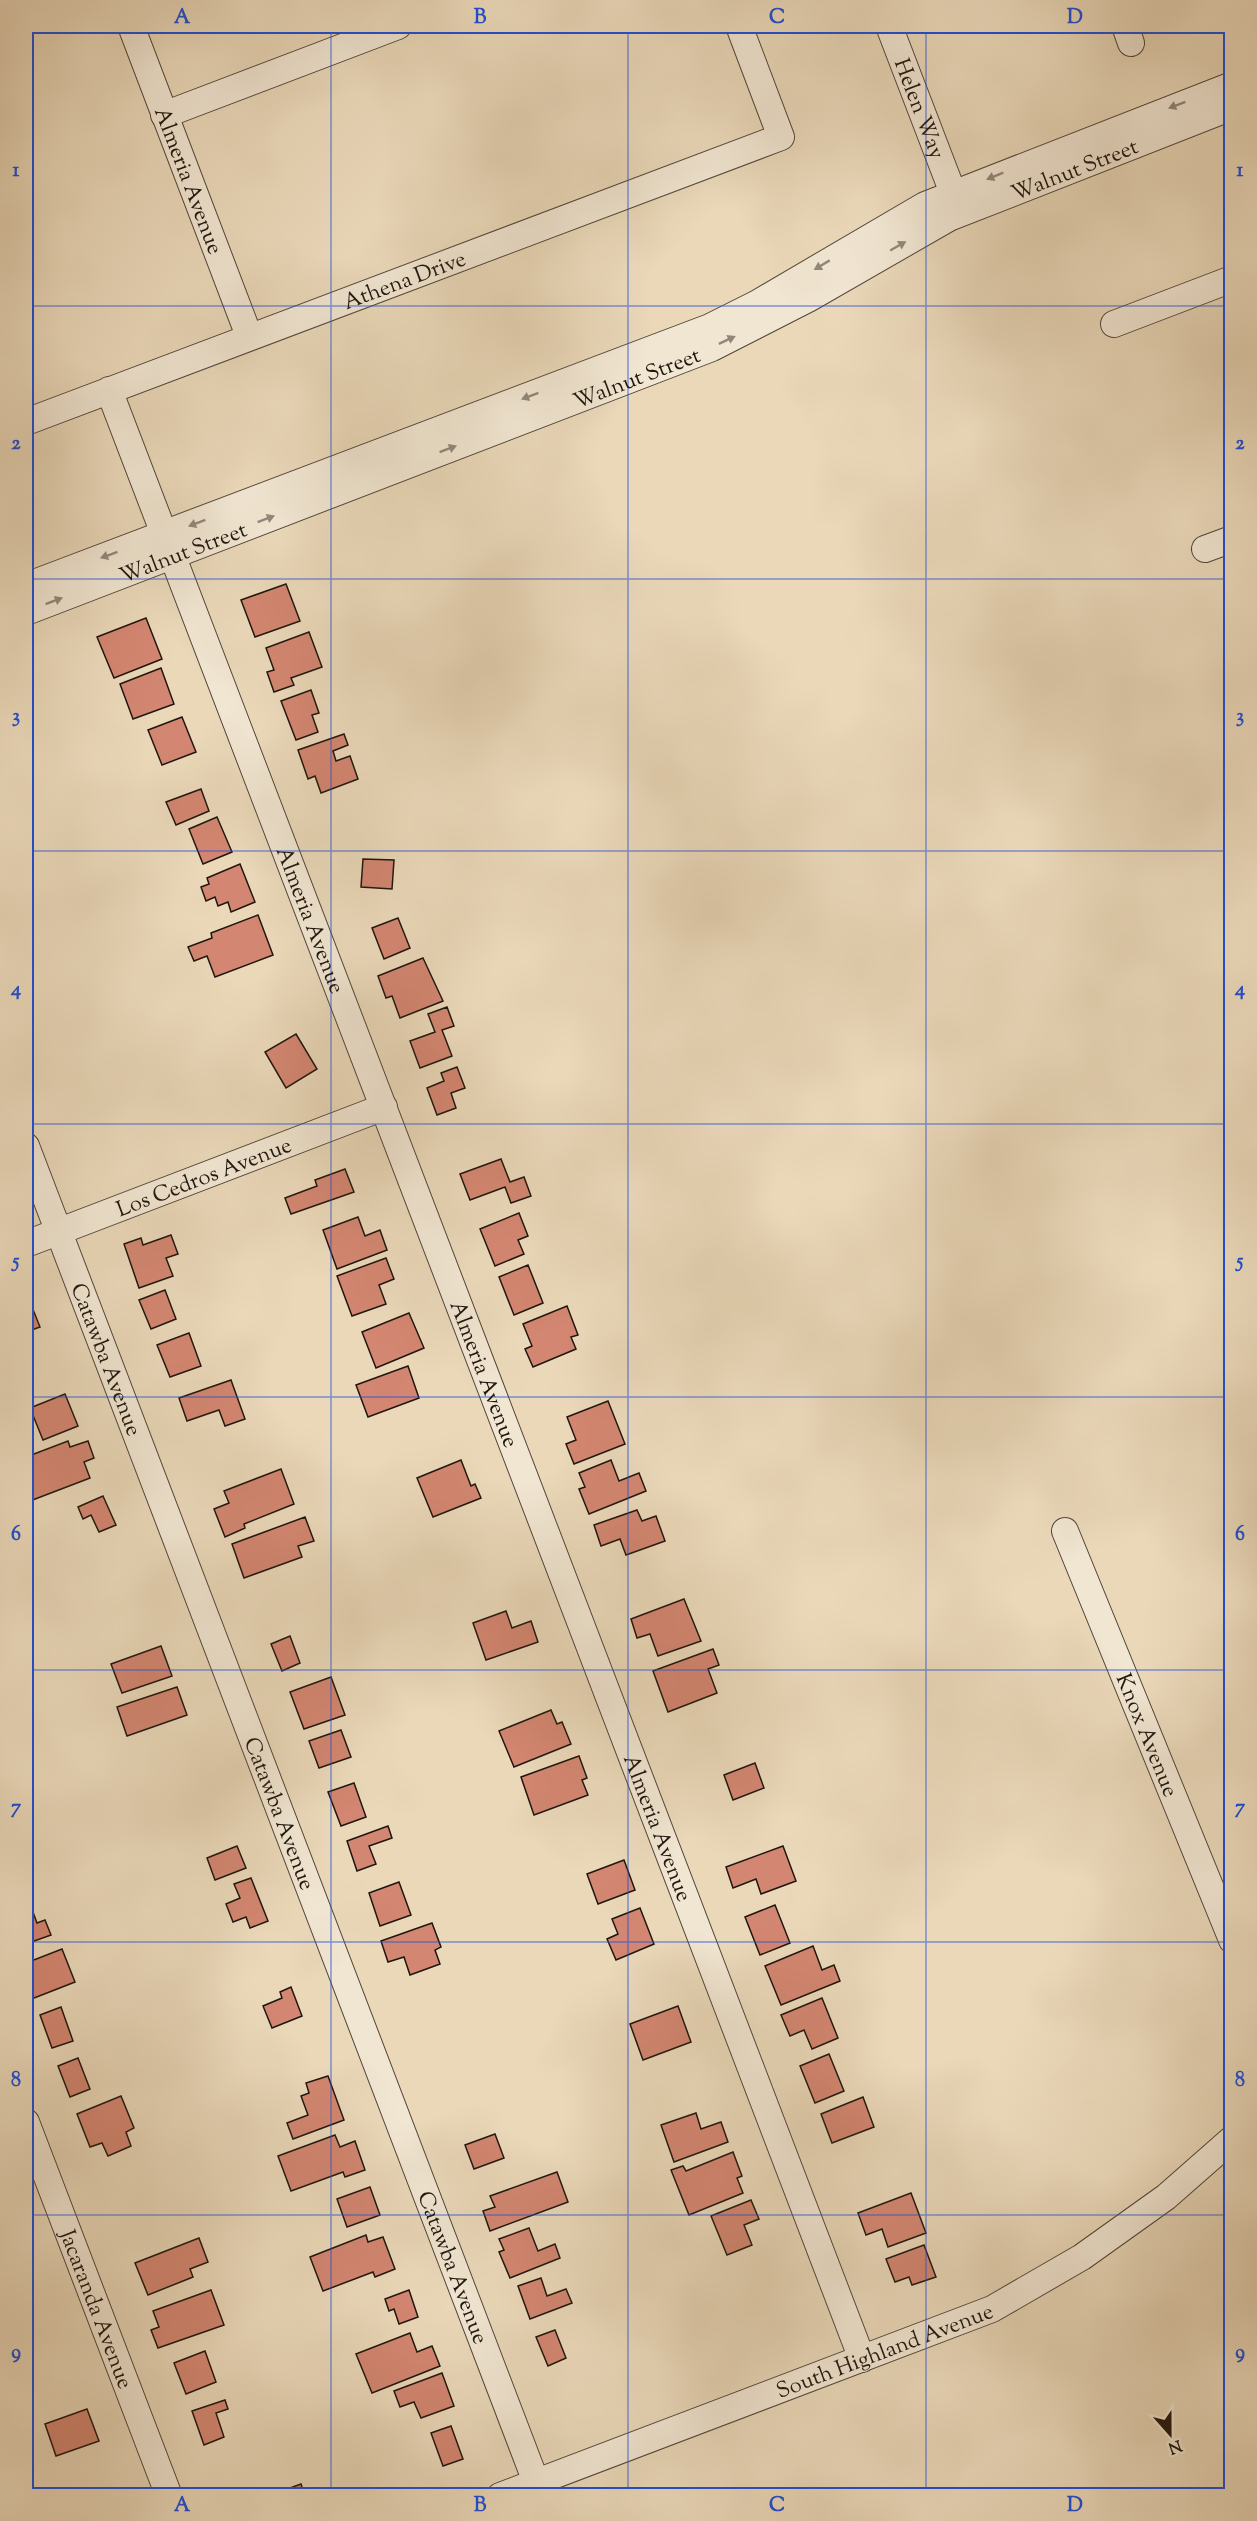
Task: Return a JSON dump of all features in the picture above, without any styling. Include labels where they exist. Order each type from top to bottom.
[{"type":"street","name":"Almeria Avenue","points":[[131,26],[249,336]]},
{"type":"street","points":[[164,115],[398,26]]},
{"type":"street","name":"Athena Drive","points":[[26,422],[249,336],[782,137],[738,26]]},
{"type":"street","name":"Helen Way","points":[[889,26],[953,193]]},
{"type":"street","name":"Walnut Street","points":[[26,612],[168,545],[711,327],[756,304],[898,220],[953,193],[1232,85]]},
{"type":"street","name":"Walnut Street","points":[[26,586],[168,545],[712,348],[808,300],[949,219],[1232,107]]},
{"type":"street","points":[[1114,324],[1232,279]]},
{"type":"street","name":"Almeria Avenue","points":[[109,390],[862,2359]]},
{"type":"street","points":[[1205,549],[1232,539]]},
{"type":"street","name":"Los Cedros Avenue","points":[[26,1244],[384,1107]]},
{"type":"street","name":"Catawba Avenue","points":[[26,1146],[536,2482]]},
{"type":"street","name":"Knox Avenue","points":[[1065,1531],[1232,1940]]},
{"type":"street","name":"Jacaranda Avenue","points":[[26,2122],[169,2496]]},
{"type":"street","name":"South Highland Avenue","points":[[500,2496],[992,2309],[1082,2257],[1166,2197],[1232,2139]]},
{"type":"building","points":[[286,584],[300,621],[255,637],[241,600]]},
{"type":"building","points":[[146,618],[162,659],[114,678],[97,637]]},
{"type":"building","points":[[309,632],[322,667],[291,678],[294,685],[274,692],[267,672],[274,670],[266,648]]},
{"type":"building","points":[[161,668],[174,704],[133,719],[120,684]]},
{"type":"building","points":[[311,690],[319,713],[312,715],[318,732],[296,740],[281,701]]},
{"type":"building","points":[[182,717],[196,752],[162,765],[148,730]]},
{"type":"building","points":[[344,734],[348,745],[333,751],[336,761],[350,756],[358,779],[321,793],[315,776],[308,779],[298,750]]},
{"type":"building","points":[[201,789],[209,811],[176,825],[166,802]]},
{"type":"building","points":[[217,817],[232,852],[203,864],[189,829]]},
{"type":"building","points":[[363,859],[394,860],[392,889],[361,887]]},
{"type":"building","points":[[240,864],[255,902],[231,912],[228,902],[218,906],[215,897],[206,901],[201,887],[209,884],[207,878]]},
{"type":"building","points":[[258,915],[273,955],[215,977],[207,956],[194,961],[188,947],[212,938],[211,933]]},
{"type":"building","points":[[398,918],[410,948],[384,959],[372,928]]},
{"type":"building","points":[[423,958],[443,1001],[400,1018],[392,996],[386,998],[378,976]]},
{"type":"building","points":[[447,1007],[454,1026],[442,1030],[452,1056],[420,1068],[410,1041],[435,1032],[428,1014]]},
{"type":"building","points":[[296,1034],[317,1069],[286,1088],[265,1052]]},
{"type":"building","points":[[457,1067],[465,1088],[451,1093],[456,1108],[437,1115],[427,1088],[444,1081],[441,1073]]},
{"type":"building","points":[[501,1159],[510,1182],[524,1177],[531,1196],[511,1203],[505,1187],[470,1200],[460,1174]]},
{"type":"building","points":[[345,1169],[354,1192],[291,1214],[285,1198],[317,1186],[315,1180]]},
{"type":"building","points":[[519,1213],[528,1236],[518,1240],[524,1254],[495,1266],[480,1229]]},
{"type":"building","points":[[358,1217],[365,1236],[380,1230],[387,1250],[337,1269],[323,1230]]},
{"type":"building","points":[[171,1235],[178,1254],[166,1258],[173,1276],[139,1288],[124,1244],[141,1238],[143,1245]]},
{"type":"building","points":[[386,1258],[394,1279],[379,1285],[386,1304],[352,1316],[337,1276]]},
{"type":"building","points":[[528,1265],[543,1303],[514,1315],[499,1277]]},
{"type":"building","points":[[165,1290],[176,1319],[151,1329],[139,1300]]},
{"type":"building","points":[[567,1306],[578,1335],[571,1337],[576,1349],[533,1367],[525,1349],[532,1346],[523,1324]]},
{"type":"building","points":[[32,1307],[40,1327],[26,1332],[26,1309]]},
{"type":"building","points":[[409,1313],[424,1348],[376,1368],[362,1332]]},
{"type":"building","points":[[189,1333],[201,1366],[170,1377],[157,1345]]},
{"type":"building","points":[[408,1366],[419,1398],[368,1417],[356,1385]]},
{"type":"building","points":[[231,1380],[245,1419],[225,1426],[219,1410],[187,1421],[179,1398]]},
{"type":"building","points":[[65,1394],[78,1426],[43,1440],[30,1408]]},
{"type":"building","points":[[608,1401],[625,1444],[574,1464],[566,1444],[576,1440],[567,1417]]},
{"type":"building","points":[[68,1441],[70,1447],[88,1441],[94,1458],[84,1462],[90,1478],[30,1501],[26,1488],[26,1457]]},
{"type":"building","points":[[461,1460],[471,1486],[475,1484],[481,1498],[433,1517],[417,1478]]},
{"type":"building","points":[[611,1460],[619,1481],[639,1473],[646,1491],[589,1514],[579,1489],[585,1487],[579,1473]]},
{"type":"building","points":[[281,1469],[294,1504],[244,1524],[245,1528],[225,1537],[214,1509],[229,1503],[224,1491]]},
{"type":"building","points":[[103,1496],[116,1525],[99,1532],[91,1515],[83,1519],[78,1507]]},
{"type":"building","points":[[637,1510],[642,1521],[656,1516],[665,1541],[626,1555],[620,1539],[601,1546],[594,1525]]},
{"type":"building","points":[[305,1517],[314,1541],[298,1546],[302,1557],[244,1578],[232,1544]]},
{"type":"building","points":[[684,1599],[701,1641],[658,1656],[650,1634],[637,1638],[631,1619]]},
{"type":"building","points":[[506,1611],[512,1628],[531,1621],[538,1642],[486,1660],[473,1623]]},
{"type":"building","points":[[290,1636],[300,1663],[282,1671],[271,1644]]},
{"type":"building","points":[[161,1646],[172,1676],[122,1693],[111,1664]]},
{"type":"building","points":[[713,1649],[719,1665],[708,1669],[717,1693],[668,1712],[653,1671]]},
{"type":"building","points":[[331,1677],[345,1715],[304,1729],[290,1692]]},
{"type":"building","points":[[177,1687],[187,1715],[127,1736],[117,1707]]},
{"type":"building","points":[[551,1710],[557,1724],[562,1722],[571,1744],[514,1767],[499,1731]]},
{"type":"building","points":[[341,1730],[351,1757],[319,1768],[309,1741]]},
{"type":"building","points":[[579,1756],[587,1778],[582,1780],[588,1795],[534,1815],[521,1777]]},
{"type":"building","points":[[755,1763],[764,1788],[733,1800],[724,1775]]},
{"type":"building","points":[[354,1783],[366,1817],[341,1826],[328,1792]]},
{"type":"building","points":[[388,1826],[392,1838],[369,1846],[376,1864],[357,1871],[347,1841]]},
{"type":"building","points":[[237,1846],[246,1868],[215,1880],[207,1858]]},
{"type":"building","points":[[783,1846],[796,1881],[761,1894],[756,1879],[733,1888],[726,1867]]},
{"type":"building","points":[[624,1860],[635,1890],[598,1904],[587,1874]]},
{"type":"building","points":[[251,1878],[268,1921],[250,1928],[246,1917],[233,1922],[226,1904],[240,1898],[234,1884]]},
{"type":"building","points":[[399,1882],[411,1915],[380,1926],[369,1893]]},
{"type":"building","points":[[30,1904],[37,1923],[45,1920],[51,1935],[26,1944],[26,1906]]},
{"type":"building","points":[[775,1905],[790,1943],[760,1955],[745,1917]]},
{"type":"building","points":[[640,1908],[654,1944],[616,1960],[607,1939],[618,1934],[612,1919]]},
{"type":"building","points":[[432,1923],[441,1947],[435,1950],[440,1964],[410,1975],[404,1957],[388,1962],[381,1941]]},
{"type":"building","points":[[813,1946],[822,1970],[834,1965],[840,1981],[781,2005],[765,1966]]},
{"type":"building","points":[[62,1949],[75,1982],[29,2000],[26,1991],[26,1963]]},
{"type":"building","points":[[291,1987],[302,2016],[272,2028],[263,2006],[282,1998],[280,1992]]},
{"type":"building","points":[[822,1998],[838,2038],[812,2049],[804,2030],[790,2036],[781,2015]]},
{"type":"building","points":[[678,2006],[691,2042],[643,2060],[630,2024]]},
{"type":"building","points":[[61,2007],[73,2041],[52,2048],[40,2015]]},
{"type":"building","points":[[829,2054],[844,2091],[815,2103],[800,2066]]},
{"type":"building","points":[[78,2058],[90,2089],[70,2097],[58,2066]]},
{"type":"building","points":[[328,2076],[344,2120],[293,2139],[287,2123],[308,2115],[301,2096],[309,2093],[306,2083]]},
{"type":"building","points":[[121,2096],[134,2128],[126,2132],[131,2146],[108,2156],[102,2143],[90,2147],[77,2114]]},
{"type":"building","points":[[863,2097],[874,2127],[832,2143],[821,2114]]},
{"type":"building","points":[[696,2113],[701,2129],[721,2122],[728,2142],[674,2162],[661,2125]]},
{"type":"building","points":[[495,2134],[504,2158],[474,2169],[465,2145]]},
{"type":"building","points":[[335,2135],[340,2147],[355,2141],[365,2170],[345,2177],[343,2172],[291,2191],[278,2156]]},
{"type":"building","points":[[733,2152],[742,2176],[737,2178],[743,2193],[689,2215],[671,2170],[683,2166],[686,2171]]},
{"type":"building","points":[[557,2172],[568,2202],[490,2231],[483,2211],[495,2207],[490,2196]]},
{"type":"building","points":[[370,2187],[380,2215],[347,2227],[337,2199]]},
{"type":"building","points":[[911,2193],[926,2233],[888,2247],[882,2229],[866,2235],[858,2213]]},
{"type":"building","points":[[751,2200],[759,2219],[744,2225],[752,2245],[727,2255],[711,2216]]},
{"type":"building","points":[[529,2228],[538,2251],[555,2244],[560,2258],[510,2278],[499,2252],[504,2250],[499,2239]]},
{"type":"building","points":[[366,2235],[368,2242],[383,2237],[395,2269],[375,2277],[373,2272],[323,2291],[310,2257]]},
{"type":"building","points":[[199,2238],[208,2262],[190,2269],[193,2277],[148,2295],[135,2263]]},
{"type":"building","points":[[924,2245],[936,2277],[912,2285],[909,2277],[895,2282],[886,2259]]},
{"type":"building","points":[[541,2278],[547,2296],[566,2289],[572,2303],[530,2319],[518,2286]]},
{"type":"building","points":[[211,2290],[224,2325],[158,2348],[151,2330],[159,2327],[153,2311]]},
{"type":"building","points":[[409,2290],[418,2317],[399,2324],[394,2309],[389,2311],[385,2299]]},
{"type":"building","points":[[555,2330],[566,2358],[548,2366],[536,2337]]},
{"type":"building","points":[[410,2333],[417,2352],[432,2346],[440,2366],[372,2393],[356,2354]]},
{"type":"building","points":[[205,2351],[216,2382],[186,2394],[174,2363]]},
{"type":"building","points":[[442,2373],[454,2406],[421,2418],[414,2402],[400,2407],[394,2391]]},
{"type":"building","points":[[225,2400],[228,2409],[216,2413],[224,2437],[204,2445],[192,2411]]},
{"type":"building","points":[[87,2409],[99,2441],[56,2456],[45,2424]]},
{"type":"building","points":[[451,2426],[463,2459],[443,2466],[431,2433]]},
{"type":"building","points":[[301,2484],[305,2496],[268,2496]]}]
